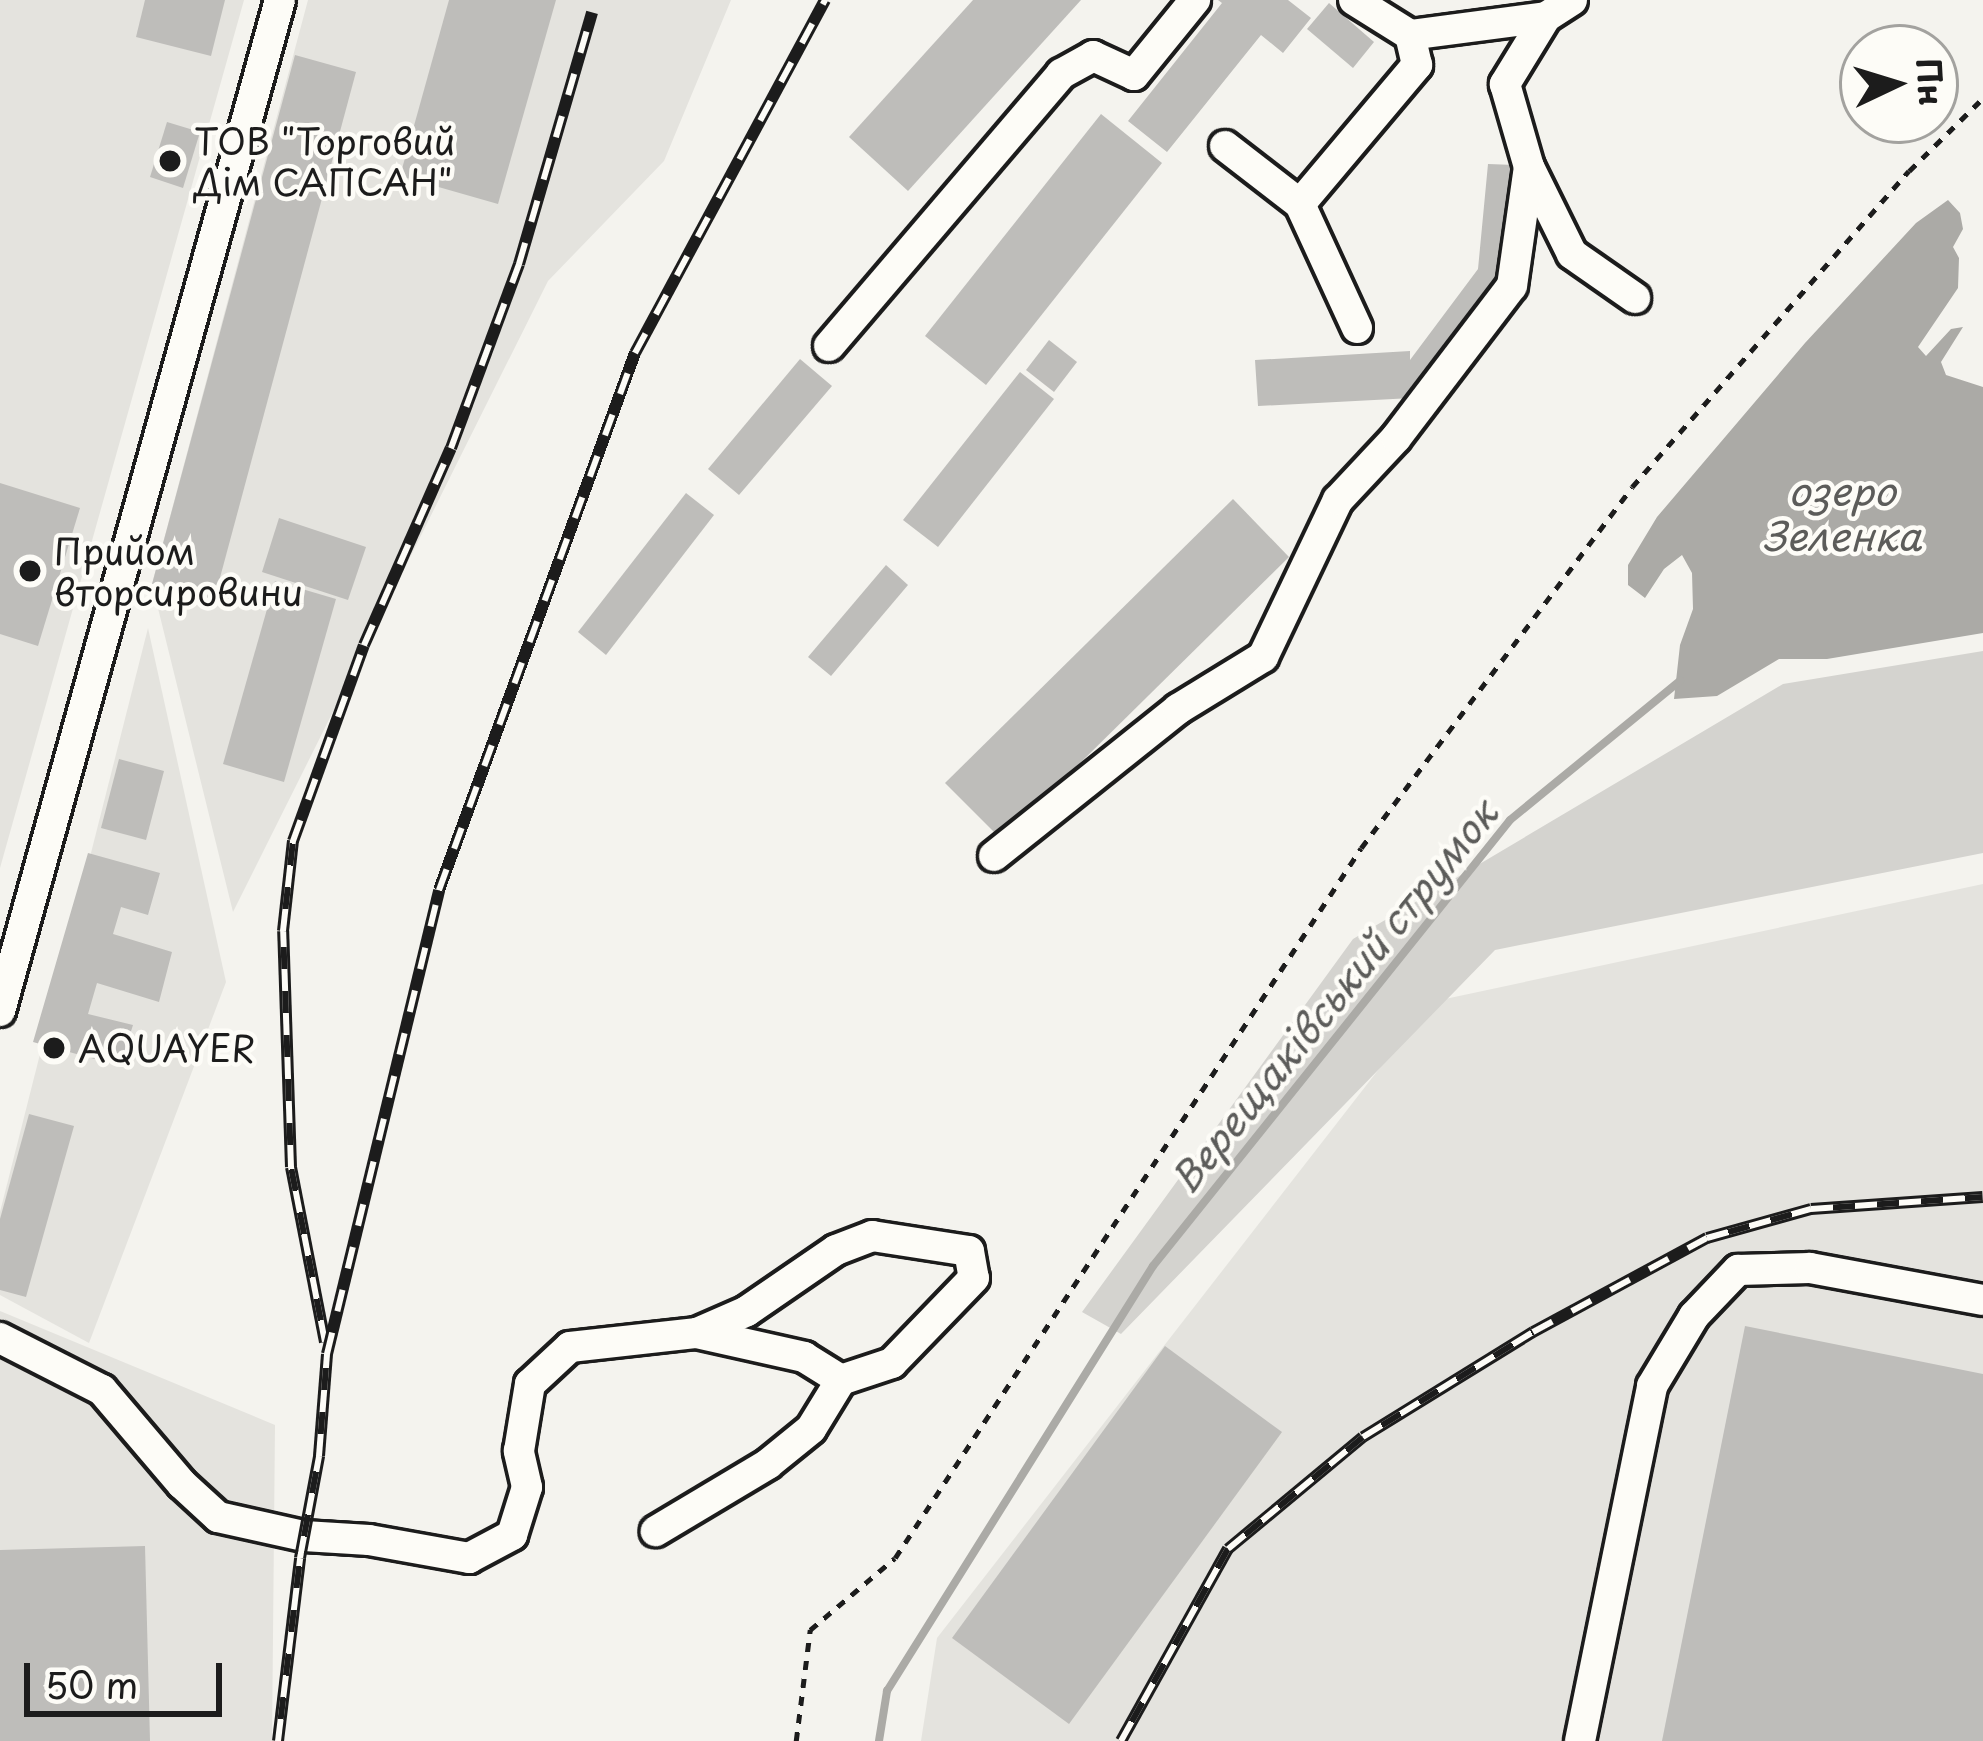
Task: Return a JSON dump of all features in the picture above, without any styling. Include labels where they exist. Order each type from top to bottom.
[{"type":"street","points":[[0,1011],[280,0]]},
{"type":"street","points":[[829,346],[1061,74],[1093,56],[1134,75],[1195,0]]},
{"type":"street","points":[[1354,0],[1410,35],[1546,17]]},
{"type":"street","points":[[1572,0],[1546,17],[1505,84],[1529,167],[1572,254],[1634,298]]},
{"type":"street","points":[[1300,204],[1417,65],[1410,35]]},
{"type":"street","points":[[1225,146],[1300,204],[1357,328]]},
{"type":"street","points":[[994,856],[1178,709],[1263,657],[1338,500],[1396,438],[1512,286],[1529,167]]},
{"type":"street","points":[[0,1338],[102,1390],[182,1484],[218,1517],[304,1536],[469,1558],[512,1535],[527,1487],[519,1451],[521,1413],[530,1384],[570,1347],[698,1333],[747,1311],[836,1250],[872,1236],[969,1251],[974,1278],[892,1364],[841,1380],[811,1429],[768,1464],[656,1531]]},
{"type":"street","points":[[1580,1741],[1652,1385],[1694,1316],[1738,1270],[1810,1268],[1983,1300]]},
{"type":"street","points":[[698,1333],[804,1357],[841,1380]]},
{"type":"path","points":[[796,1741],[810,1630],[895,1558],[1361,848],[1631,488],[1909,172],[1983,98]]},
{"type":"shaded area","points":[[0,0],[244,0],[0,868]]},
{"type":"shaded area","points":[[308,0],[731,0],[664,161],[548,281],[233,912],[152,584]]},
{"type":"shaded area","points":[[148,628],[226,982],[89,1343],[0,1295],[0,1212]]},
{"type":"shaded area","points":[[1983,651],[1983,853],[1495,950],[1121,1334],[1082,1312],[1353,939],[1783,684]]},
{"type":"shaded area","points":[[1983,884],[1983,1741],[921,1741],[937,1638],[1431,1002]]},
{"type":"shaded area","points":[[0,1311],[275,1425],[272,1741],[0,1741]]},
{"type":"water","name":"озеро Зеленка","points":[[1948,200],[1960,213],[1963,229],[1953,247],[1959,258],[1958,288],[1918,347],[1926,356],[1951,329],[1963,327],[1941,362],[1946,375],[1983,387],[1983,633],[1827,659],[1779,659],[1717,696],[1674,699],[1680,645],[1693,609],[1692,573],[1682,555],[1664,569],[1645,598],[1628,585],[1628,565],[1657,517],[1805,343],[1916,223]]},
{"type":"building","points":[[145,0],[225,0],[211,56],[136,37]]},
{"type":"building","points":[[449,0],[556,0],[498,204],[400,176]]},
{"type":"building","points":[[973,0],[1081,0],[908,191],[849,137]]},
{"type":"building","points":[[1218,0],[1288,0],[1311,18],[1283,53],[1261,35],[1167,152],[1128,121],[1222,3]]},
{"type":"building","points":[[1329,3],[1374,42],[1353,68],[1307,29]]},
{"type":"building","points":[[295,55],[356,72],[214,600],[152,584]]},
{"type":"building","points":[[1101,114],[1162,163],[986,385],[925,336]]},
{"type":"building","points":[[167,122],[200,132],[183,188],[150,177]]},
{"type":"building","points":[[1488,164],[1515,165],[1503,273],[1412,398],[1258,406],[1255,360],[1410,351],[1410,360],[1478,269]]},
{"type":"building","points":[[1049,340],[1077,362],[1054,392],[1026,370]]},
{"type":"building","points":[[800,359],[832,386],[739,495],[708,469]]},
{"type":"building","points":[[1020,372],[1054,399],[938,547],[903,520]]},
{"type":"building","name":"Прийом вторсировини","points":[[0,483],[80,508],[38,646],[0,634]]},
{"type":"building","points":[[686,493],[714,515],[606,655],[578,632]]},
{"type":"building","points":[[1233,499],[1289,557],[1002,840],[945,783]]},
{"type":"building","points":[[279,518],[366,547],[348,600],[262,572]]},
{"type":"building","points":[[886,565],[908,585],[831,676],[808,657]]},
{"type":"building","points":[[275,581],[336,599],[284,782],[223,764]]},
{"type":"building","points":[[119,759],[164,771],[146,840],[101,828]]},
{"type":"building","points":[[88,853],[160,873],[148,915],[121,907],[113,934],[172,952],[159,1002],[97,983],[88,1014],[133,1025],[120,1066],[33,1042]]},
{"type":"building","points":[[29,1114],[74,1126],[26,1297],[0,1290],[0,1219]]},
{"type":"building","points":[[1745,1326],[1983,1374],[1983,1741],[1662,1741]]},
{"type":"building","points":[[1165,1346],[1282,1432],[1069,1724],[952,1638]]},
{"type":"building","points":[[145,1546],[150,1741],[0,1741],[0,1550]]},
{"type":"waterway","name":"Верещаківський струмок","points":[[879,1741],[887,1691],[1153,1266],[1510,820],[1680,681]]},
{"type":"railway","points":[[278,1741],[300,1558],[319,1456],[327,1354],[439,890],[635,353],[825,0]]},
{"type":"railway","points":[[325,1342],[291,1167],[283,931],[293,841],[364,645],[451,448],[519,264],[592,12]]},
{"type":"railway","points":[[1121,1741],[1228,1549],[1363,1437],[1533,1332],[1707,1238],[1811,1209],[1983,1197]]},
{"type":"place","name":"ТОВ \"Торговий Дім САПСАН\"","points":[[170,161]]},
{"type":"place","name":"Прийом вторсировини","points":[[30,571]]},
{"type":"place","name":"AQUAYER","points":[[54,1048]]}]
